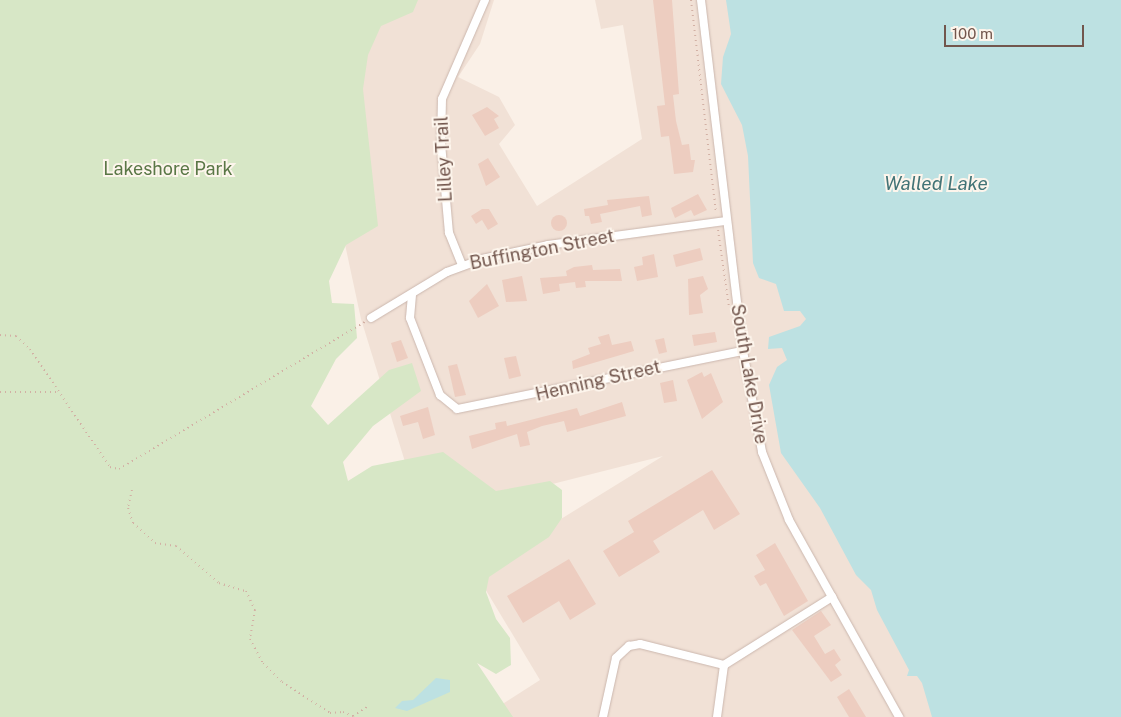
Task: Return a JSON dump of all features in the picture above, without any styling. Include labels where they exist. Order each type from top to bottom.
[{"type":"street","name":"Lilley Trail","points":[[462,265],[449,233],[440,143],[442,100],[486,0]]},
{"type":"street","name":"South Lake Drive","points":[[701,0],[743,351],[772,483],[832,597],[899,717]]},
{"type":"street","name":"Buffington Street","points":[[371,318],[462,265],[548,245],[726,221]]},
{"type":"street","name":"Henning Street","points":[[412,295],[410,318],[440,395],[453,407],[472,409],[743,351]]},
{"type":"street","points":[[603,717],[616,658],[629,646],[640,644],[724,665],[832,597]]},
{"type":"street","points":[[717,717],[724,665]]},
{"type":"path","points":[[690,0],[729,311]]},
{"type":"path","points":[[0,335],[16,336],[23,343],[110,467],[118,469],[371,318]]},
{"type":"path","points":[[0,392],[59,392]]},
{"type":"path","points":[[132,490],[128,508],[133,523],[156,544],[176,546],[218,583],[246,591],[254,610],[250,639],[263,663],[320,710],[353,717],[367,707]]},
{"type":"shaded area","points":[[378,0],[494,0],[480,44],[458,77],[499,97],[515,125],[499,144],[537,206],[642,139],[623,25],[601,29],[595,0],[747,0],[1007,717],[493,717],[490,712],[540,680],[475,572],[663,456],[422,517],[361,319],[337,207]]},
{"type":"green space","name":"Lakeshore Park","points":[[0,0],[418,0],[413,12],[381,26],[368,55],[363,89],[378,226],[346,245],[329,281],[332,303],[354,304],[357,338],[336,359],[311,406],[328,425],[389,370],[412,363],[421,391],[373,426],[343,462],[348,481],[372,466],[443,452],[496,491],[550,481],[562,490],[562,518],[549,537],[489,577],[486,592],[496,619],[510,638],[511,665],[496,674],[477,663],[513,717],[0,717]]},
{"type":"water","name":"Walled Lake","points":[[726,0],[1121,0],[1121,717],[932,717],[922,683],[917,676],[907,676],[909,670],[877,610],[871,590],[856,575],[820,508],[781,453],[769,385],[777,367],[787,360],[782,348],[768,349],[769,337],[800,326],[806,319],[800,311],[784,311],[776,284],[759,278],[753,263],[748,156],[742,125],[721,84],[723,57],[731,34]]},
{"type":"water","points":[[436,678],[450,680],[450,692],[407,711],[395,708],[402,701],[413,700]]},
{"type":"building","points":[[653,0],[672,0],[679,94],[673,95],[676,121],[682,145],[689,144],[691,160],[695,160],[693,172],[674,174],[669,136],[661,137],[657,106],[665,105]]},
{"type":"building","points":[[487,107],[499,116],[494,119],[499,128],[485,136],[472,115]]},
{"type":"building","points":[[488,158],[500,177],[486,186],[478,164]]},
{"type":"building","points":[[698,194],[707,210],[694,216],[691,210],[675,218],[671,208]]},
{"type":"building","points":[[649,196],[652,215],[642,217],[640,206],[600,214],[602,222],[591,224],[589,216],[585,216],[584,209],[608,205],[607,200]]},
{"type":"building","points":[[482,209],[489,209],[498,224],[488,230],[482,220],[476,224],[471,216]]},
{"type":"building","points":[[559,215],[567,223],[559,231],[551,223]]},
{"type":"building","points":[[700,248],[703,260],[676,267],[673,255]]},
{"type":"building","points":[[654,254],[658,277],[637,281],[634,267],[643,265],[642,257]]},
{"type":"building","points":[[592,265],[593,270],[620,269],[622,281],[585,281],[586,287],[576,288],[575,282],[559,284],[560,291],[543,294],[540,278],[567,276],[566,271],[574,267]]},
{"type":"building","points":[[522,276],[527,301],[506,302],[502,280]]},
{"type":"building","points":[[703,276],[708,289],[700,295],[703,313],[689,315],[688,279]]},
{"type":"building","points":[[487,284],[499,306],[478,318],[469,301]]},
{"type":"building","points":[[715,332],[717,342],[694,346],[692,335]]},
{"type":"building","points":[[609,334],[612,345],[631,341],[634,351],[573,369],[572,361],[590,354],[588,348],[601,344],[598,337]]},
{"type":"building","points":[[664,338],[667,352],[659,354],[655,340]]},
{"type":"building","points":[[401,340],[408,358],[397,362],[391,343]]},
{"type":"building","points":[[516,356],[521,376],[509,379],[504,358]]},
{"type":"building","points":[[457,364],[466,395],[455,397],[448,366]]},
{"type":"building","points":[[702,372],[704,377],[711,373],[723,402],[702,419],[687,380]]},
{"type":"building","points":[[673,380],[677,401],[664,403],[660,383]]},
{"type":"building","points":[[622,402],[626,416],[567,432],[564,421],[542,426],[527,432],[530,445],[520,447],[517,434],[472,449],[469,436],[496,429],[495,423],[506,421],[507,426],[577,408],[580,416]]},
{"type":"building","points":[[428,407],[435,435],[423,439],[418,422],[403,426],[400,416]]},
{"type":"building","points":[[712,470],[740,514],[714,530],[703,510],[653,541],[660,552],[619,577],[603,551],[634,532],[628,521]]},
{"type":"building","points":[[775,543],[808,601],[784,616],[766,583],[760,586],[754,576],[765,570],[756,555]]},
{"type":"building","points":[[569,559],[596,604],[570,620],[559,601],[523,623],[507,596]]},
{"type":"building","points":[[821,611],[831,625],[814,636],[825,654],[834,649],[841,660],[835,665],[842,675],[831,682],[792,630]]},
{"type":"building","points":[[849,689],[866,717],[849,717],[837,697]]}]
